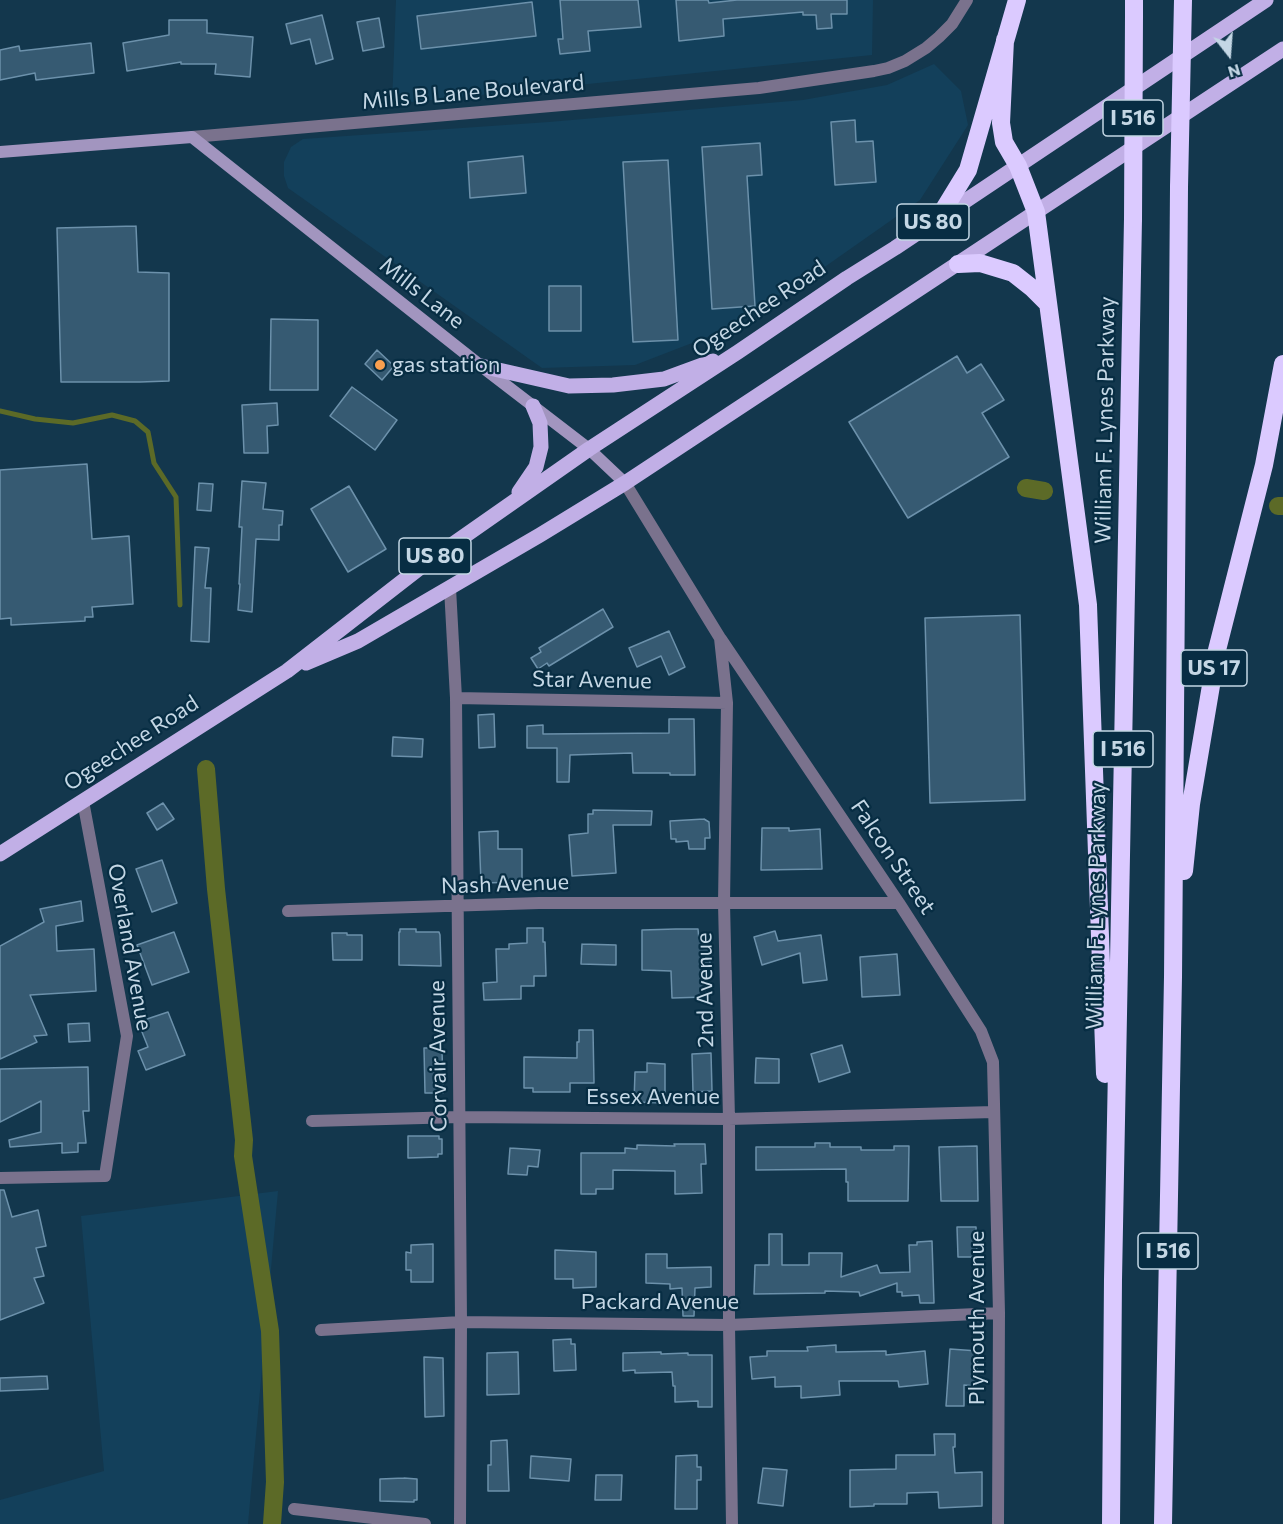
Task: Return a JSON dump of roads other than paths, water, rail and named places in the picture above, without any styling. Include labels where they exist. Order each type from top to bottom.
[{"type":"highway","points":[[938,219],[968,170],[1017,0]]},
{"type":"highway","name":"I 516","points":[[1163,1524],[1173,977],[1179,186],[1183,0]]},
{"type":"highway","name":"William F. Lynes Parkway","points":[[1111,1524],[1113,1279],[1133,219],[1134,8]]},
{"type":"highway","points":[[1005,40],[1001,123],[1004,142],[1018,166],[1036,212],[1088,605],[1113,1279]]},
{"type":"highway","points":[[957,264],[980,263],[1013,273],[1048,304]]},
{"type":"highway","name":"US 17","points":[[1173,977],[1191,804],[1217,650],[1264,465],[1283,364]]},
{"type":"main road","name":"Ogeechee Road","points":[[0,854],[287,670],[426,563],[589,449],[1266,0]]},
{"type":"main road","name":"Ogeechee Road","points":[[287,670],[358,641],[625,483],[1283,49]]},
{"type":"main road","name":"Mills B Lane Boulevard","points":[[0,152],[192,137]]},
{"type":"main road","name":"Mills Lane","points":[[192,137],[589,449],[625,483]]},
{"type":"main road","points":[[481,366],[569,386],[613,385],[664,379],[738,352]]},
{"type":"main road","points":[[511,503],[536,467],[541,447],[540,423],[533,406]]},
{"type":"street","name":"Mills B Lane Boulevard","points":[[192,137],[747,88],[888,68],[916,54],[939,38],[952,24],[967,0]]},
{"type":"street","name":"2nd Avenue","points":[[625,483],[720,638],[727,703],[724,903],[729,1119],[732,1524]]},
{"type":"street","name":"Corvair Avenue","points":[[450,588],[456,698],[461,1322],[460,1524]]},
{"type":"street","name":"Falcon Street","points":[[720,638],[899,903],[981,1031],[993,1062],[994,1113]]},
{"type":"street","name":"Star Avenue","points":[[456,698],[727,703]]},
{"type":"street","name":"Overland Avenue","points":[[0,1178],[105,1176],[127,1036],[83,801]]},
{"type":"street","name":"Nash Avenue","points":[[288,911],[539,903],[899,903]]},
{"type":"street","name":"Essex Avenue","points":[[312,1121],[459,1117],[729,1119],[994,1113]]},
{"type":"street","name":"Plymouth Avenue","points":[[994,1113],[999,1313],[998,1524]]},
{"type":"street","name":"Packard Avenue","points":[[321,1330],[461,1322],[729,1325],[999,1313]]},
{"type":"street","points":[[294,1509],[425,1524]]},
{"type":"waterway","points":[[0,411],[35,419],[73,423],[112,415],[135,421],[148,432],[154,463],[176,497],[180,605]]},
{"type":"waterway","points":[[1026,488],[1044,491]]},
{"type":"waterway","points":[[1278,506],[1283,506]]},
{"type":"waterway","points":[[206,769],[216,889],[244,1140],[243,1156],[270,1331],[275,1482],[272,1524]]},
{"type":"place","name":"gas station","points":[[380,365]]}]
